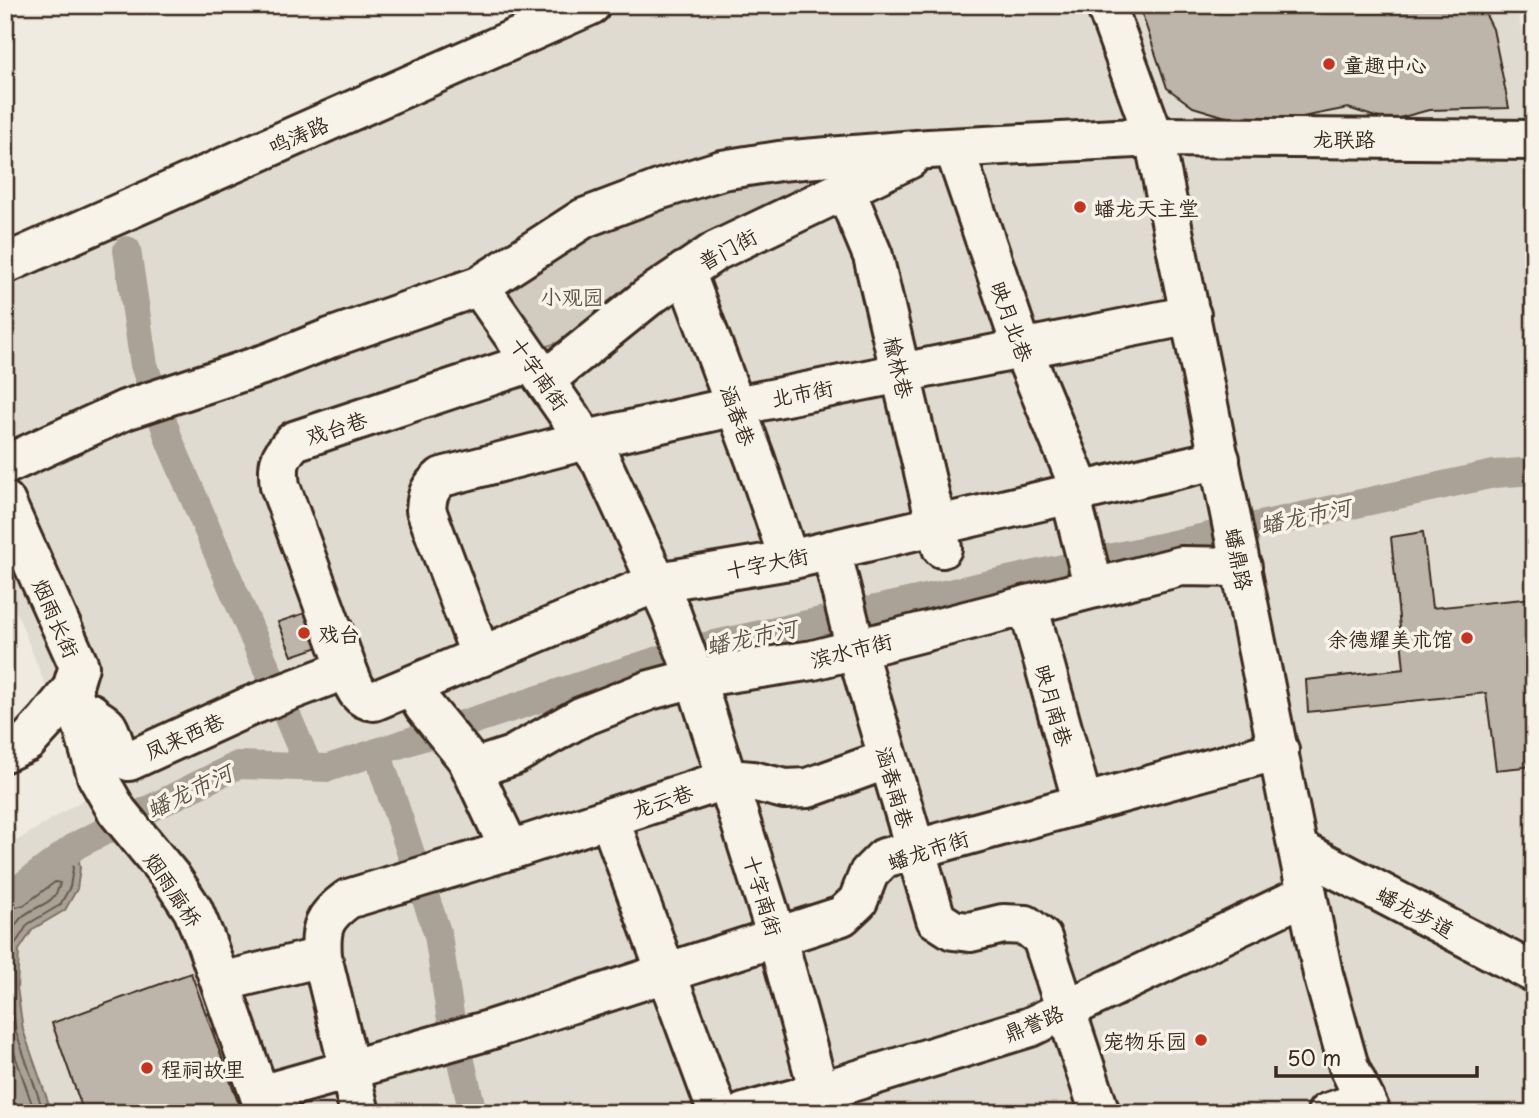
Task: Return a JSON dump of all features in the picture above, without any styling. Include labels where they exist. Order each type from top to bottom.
[{"type":"street","name":"鸣涛路","points":[[5,264],[591,5]]},
{"type":"street","name":"蟠鼎路","points":[[1106,5],[1154,137],[1323,974],[1349,1067],[1368,1106]]},
{"type":"street","name":"龙联路","points":[[5,464],[125,410],[268,363],[479,286],[584,218],[722,170],[779,161],[941,148],[1154,137],[1527,140]]},
{"type":"street","name":"普门街","points":[[538,371],[716,251],[845,189],[941,148]]},
{"type":"street","name":"映月北巷","points":[[941,148],[1022,348],[1075,492],[1094,587]]},
{"type":"street","name":"榆林巷","points":[[845,189],[873,256],[939,537]]},
{"type":"street","name":"涵春巷","points":[[685,271],[736,406],[789,560]]},
{"type":"street","name":"十字南街","points":[[479,286],[602,463],[664,598],[695,678],[728,779],[777,937],[823,1102]]},
{"type":"street","name":"北市街","points":[[481,657],[426,510],[426,497],[431,487],[443,477],[586,440],[736,406],[1191,315]]},
{"type":"street","name":"戏台巷","points":[[347,669],[280,486],[278,470],[282,453],[295,441],[538,371]]},
{"type":"street","name":"十字大街","points":[[347,669],[358,694],[364,700],[418,696],[481,657],[789,560],[831,550],[939,537],[1075,492],[1220,458]]},
{"type":"street","name":"烟雨长街","points":[[5,501],[79,666],[72,689],[27,742],[5,752]]},
{"type":"street","name":"涵春南巷","points":[[831,550],[855,648],[936,919],[953,930],[970,932],[1003,924],[1026,925],[1042,938],[1100,1113]]},
{"type":"street","name":"滨水市街","points":[[470,764],[512,756],[581,717],[650,690],[695,678],[813,660],[1181,566],[1242,567]]},
{"type":"street","name":"映月南巷","points":[[1028,605],[1083,804]]},
{"type":"street","name":"凤来西巷","points":[[72,689],[97,721],[107,726],[118,754],[129,761],[250,706],[347,669]]},
{"type":"street","name":"烟雨廊桥","points":[[72,689],[97,776],[117,811],[171,877],[193,911],[221,982]]},
{"type":"street","points":[[418,696],[470,764],[510,850]]},
{"type":"street","name":"蟠龙市街","points":[[350,1070],[486,1031],[842,916],[858,901],[869,873],[884,858],[1279,750]]},
{"type":"street","name":"龙云巷","points":[[322,957],[321,937],[324,923],[334,909],[348,899],[728,779],[752,781],[785,789],[808,788],[888,759]]},
{"type":"street","points":[[609,818],[718,1113]]},
{"type":"street","name":"蟠龙步道","points":[[1298,849],[1534,972]]},
{"type":"street","name":"鼎誉路","points":[[744,1113],[823,1102],[1030,1027],[1307,894]]},
{"type":"street","points":[[350,1070],[263,1104],[221,982],[322,957],[350,1070],[360,1113]]},
{"type":"street","points":[[1327,1113],[1368,1106]]},
{"type":"shaded area","points":[[614,5],[1516,5],[1534,104],[1534,1113],[5,1113],[5,848],[89,796],[5,583],[5,275]]},
{"type":"green space","name":"小观园","points":[[838,173],[565,340],[533,351],[504,284],[573,244],[646,215],[734,185]]},
{"type":"water","points":[[77,845],[80,868],[77,889],[65,910],[33,929],[19,950],[17,988],[23,1030],[52,1113],[5,1113],[5,895],[16,891]]},
{"type":"building","name":"童趣中心","points":[[1139,5],[1481,5],[1493,29],[1509,108],[1429,110],[1388,121],[1348,108],[1292,119],[1246,123],[1193,107],[1167,88]]},
{"type":"building","name":"余德耀美术馆","points":[[1423,532],[1432,608],[1534,598],[1534,766],[1496,770],[1486,693],[1308,712],[1306,680],[1404,669],[1391,537]]},
{"type":"building","name":"戏台","points":[[317,609],[330,643],[292,656],[278,622]]},
{"type":"building","name":"程祠故里","points":[[191,973],[242,1113],[84,1113],[52,1023]]},
{"type":"waterway","points":[[127,250],[144,365],[170,442],[309,767]]},
{"type":"waterway","name":"蟠龙市河","points":[[5,895],[16,891],[77,845],[238,765],[328,768],[692,649],[1494,474],[1534,471]]},
{"type":"waterway","points":[[377,752],[438,935],[450,1014],[473,1113]]},
{"type":"place","name":"童趣中心","points":[[1329,64]]},
{"type":"place","name":"蟠龙天主堂","points":[[1080,207]]},
{"type":"place","name":"戏台","points":[[304,633]]},
{"type":"place","name":"余德耀美术馆","points":[[1467,638]]},
{"type":"place","name":"宠物乐园","points":[[1201,1040]]},
{"type":"place","name":"程祠故里","points":[[147,1068]]}]
